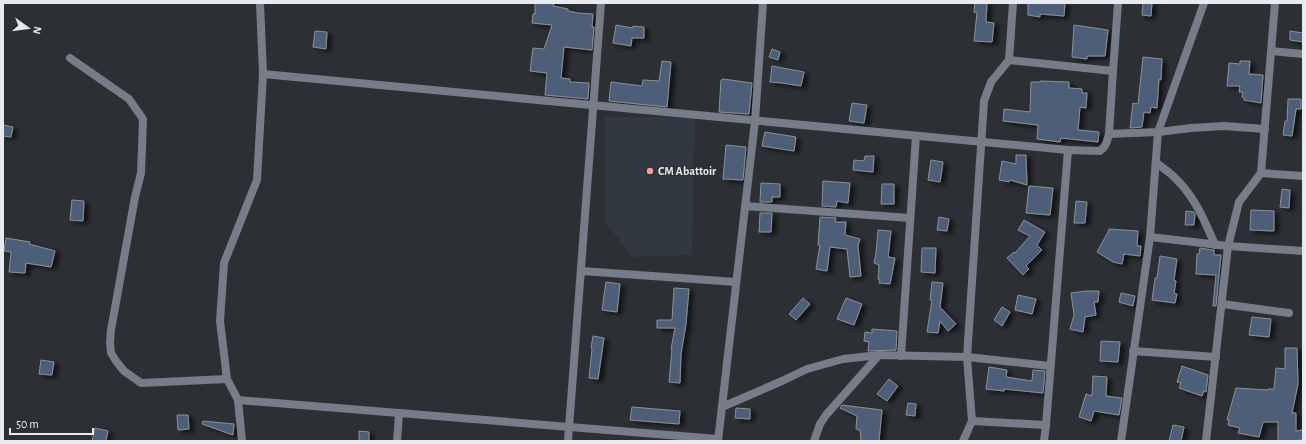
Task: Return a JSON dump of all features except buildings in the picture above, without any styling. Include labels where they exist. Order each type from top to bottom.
[{"type":"street","points":[[242,441],[238,400],[227,379],[220,321],[224,263],[257,180],[263,74],[260,3]]},
{"type":"street","points":[[568,441],[601,3]]},
{"type":"street","points":[[238,400],[718,440],[755,120],[763,3]]},
{"type":"street","points":[[963,441],[972,421],[967,357],[984,101],[991,82],[1008,60],[1013,3]]},
{"type":"street","points":[[263,74],[1068,150],[1100,151],[1104,149],[1109,134],[1118,3]]},
{"type":"street","points":[[1121,441],[1150,237],[1158,132],[1204,3]]},
{"type":"street","points":[[1206,441],[1228,246],[1239,202],[1261,173],[1275,3]]},
{"type":"street","points":[[1271,51],[1303,54]]},
{"type":"street","points":[[70,58],[129,99],[142,118],[141,174],[135,197],[111,330],[111,353],[124,371],[141,383],[227,379]]},
{"type":"street","points":[[1008,60],[1113,71]]},
{"type":"street","points":[[1109,134],[1158,132],[1224,126],[1265,129]]},
{"type":"street","points":[[902,356],[916,136]]},
{"type":"street","points":[[1044,441],[1068,150]]},
{"type":"street","points":[[1156,162],[1185,187],[1195,201],[1215,245]]},
{"type":"street","points":[[1261,173],[1303,176]]},
{"type":"street","points":[[745,206],[910,218]]},
{"type":"street","points":[[1150,237],[1215,245],[1303,251]]},
{"type":"street","points":[[582,271],[736,282]]},
{"type":"street","points":[[1222,304],[1289,313]]},
{"type":"street","points":[[1134,351],[1216,357]]},
{"type":"street","points":[[722,407],[782,382],[807,369],[843,359],[879,355],[967,357],[1050,366]]},
{"type":"street","points":[[814,441],[820,424],[826,415],[879,355]]},
{"type":"street","points":[[397,441],[399,414]]},
{"type":"street","points":[[972,421],[1046,425]]},
{"type":"shaded area","name":"CM Abattoir","points":[[605,117],[671,117],[695,119],[692,255],[632,257],[606,223]]},
{"type":"place","name":"CM Abattoir","points":[[650,171]]}]
